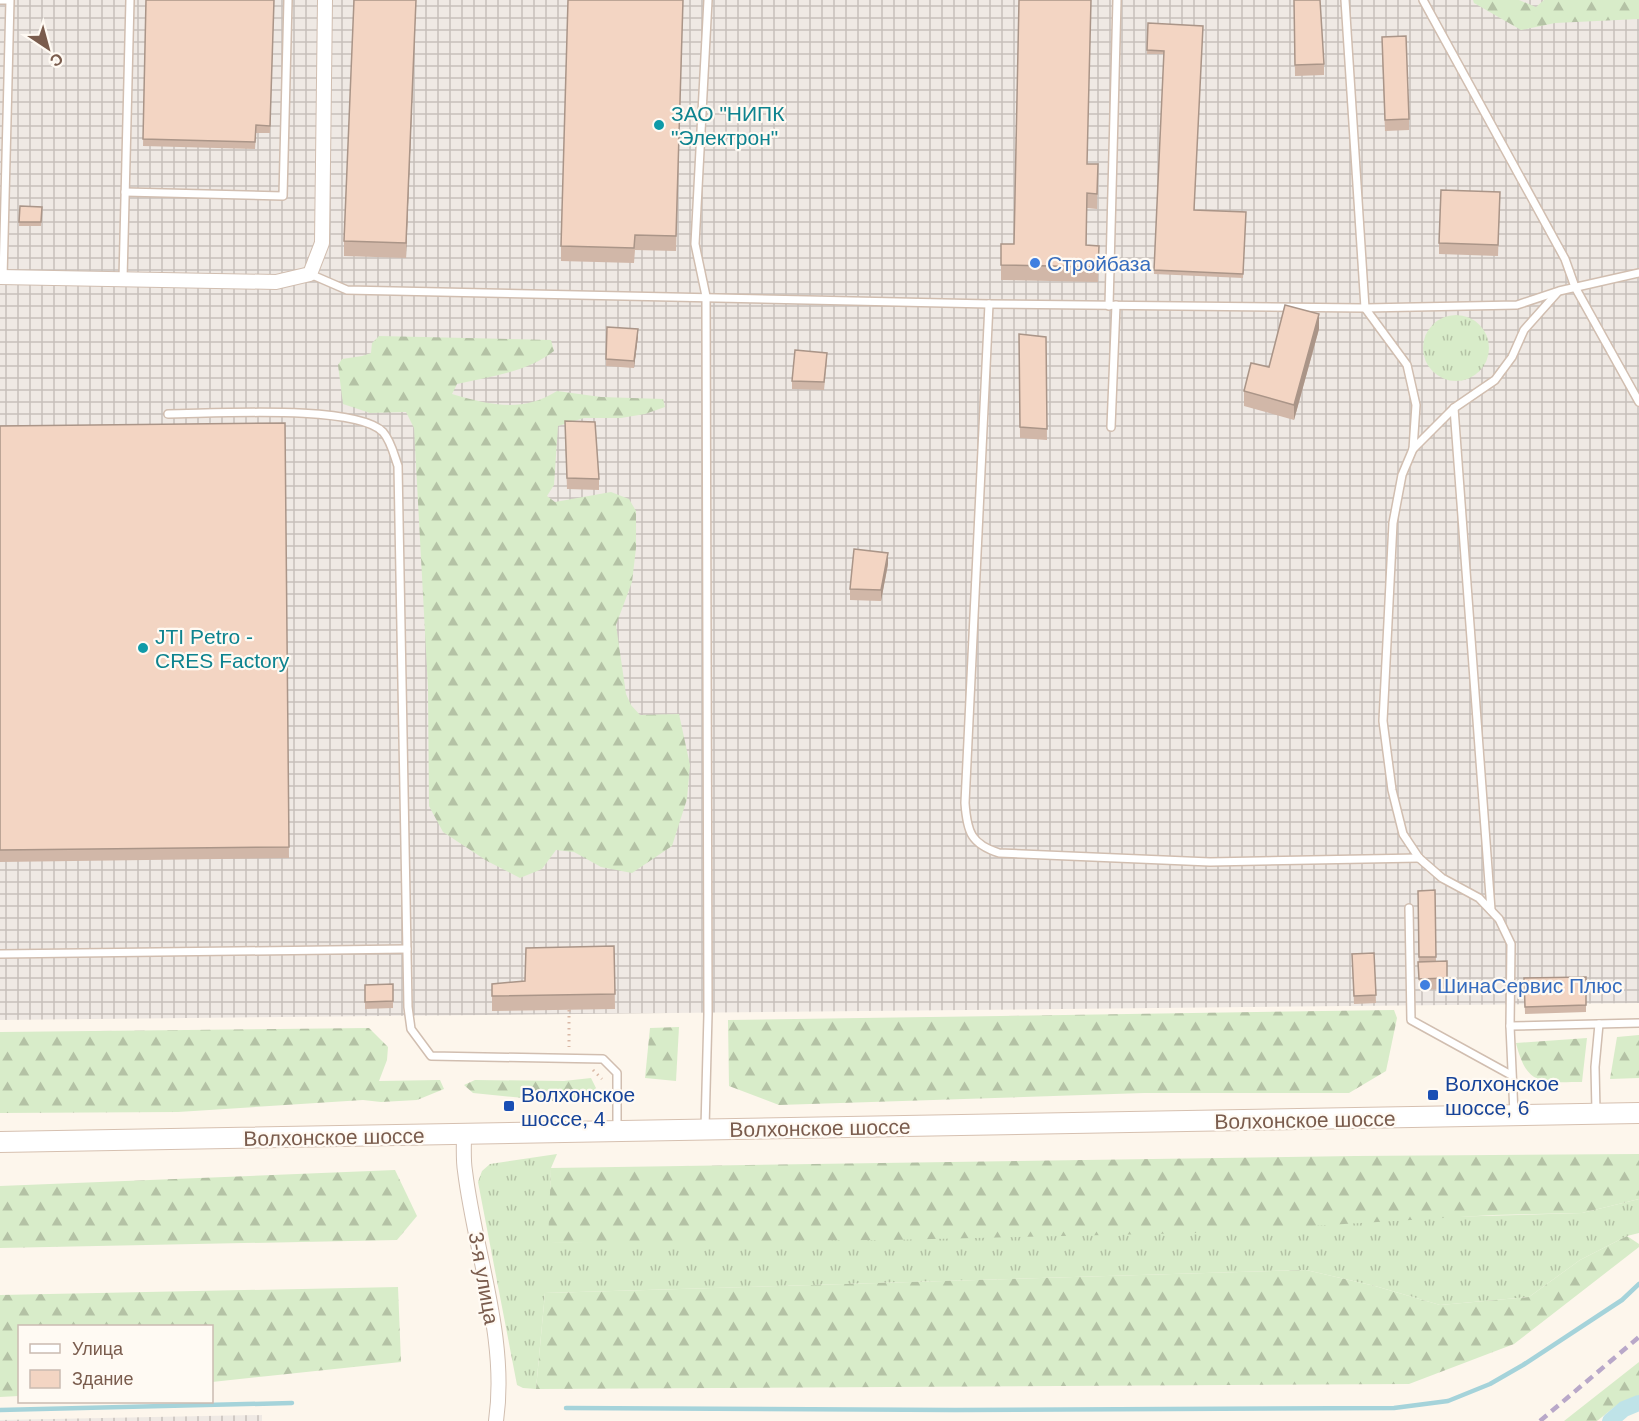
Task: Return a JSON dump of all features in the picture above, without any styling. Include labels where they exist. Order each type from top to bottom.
[{"type":"main road","name":"Волхонское шоссе","points":[[0,1142],[1639,1113]]},
{"type":"street","points":[[2,278],[276,282],[310,274],[322,243],[325,0]]},
{"type":"street","name":"3-я улица","points":[[464,1134],[465,1169],[499,1361],[499,1402],[496,1421]]},
{"type":"lane","points":[[0,0],[10,0],[4,89],[2,278]]},
{"type":"lane","points":[[123,280],[130,0]]},
{"type":"lane","points":[[125,192],[283,196],[288,0]]},
{"type":"lane","points":[[705,1130],[708,1014],[706,296],[695,244],[708,0]]},
{"type":"lane","points":[[1111,427],[1117,0]]},
{"type":"lane","points":[[1345,0],[1365,308],[1407,365],[1416,405],[1413,449],[1402,475],[1393,523],[1383,721],[1392,790],[1403,834],[1419,858],[1442,878],[1479,898],[1499,919],[1511,944],[1510,1026],[1514,1115]]},
{"type":"lane","points":[[1423,0],[1565,259],[1575,287],[1639,402]]},
{"type":"lane","points":[[310,274],[347,290],[706,296],[989,304],[1365,308],[1517,305],[1559,291],[1639,273]]},
{"type":"lane","points":[[1413,449],[1454,408],[1495,380],[1512,357],[1524,330],[1559,291]]},
{"type":"lane","points":[[989,304],[965,803],[967,825],[974,840],[985,848],[999,853],[1210,862],[1419,858]]},
{"type":"lane","points":[[1454,408],[1491,910]]},
{"type":"lane","points":[[168,414],[313,413],[366,422],[383,432],[398,466],[408,1007],[411,1029],[431,1056],[603,1059],[616,1072],[617,1132]]},
{"type":"lane","points":[[1409,908],[1411,1020],[1512,1075]]},
{"type":"lane","points":[[0,954],[407,949]]},
{"type":"lane","points":[[1510,1026],[1639,1023]]},
{"type":"lane","points":[[1596,1114],[1595,1067],[1599,1024]]},
{"type":"shaded area","points":[[0,0],[1639,0],[1639,1003],[0,1020]]},
{"type":"shaded area","points":[[262,1415],[262,1421],[0,1421],[0,1420]]},
{"type":"green space","points":[[1473,0],[1519,0],[1536,7],[1544,0],[1639,0],[1639,19],[1555,23],[1521,30],[1474,3]]},
{"type":"green space","points":[[1449,315],[1463,315],[1475,320],[1484,329],[1489,348],[1487,361],[1480,372],[1463,381],[1449,381],[1437,376],[1428,367],[1423,355],[1423,341],[1428,329],[1437,320]]},
{"type":"green space","points":[[379,336],[551,340],[554,351],[532,364],[507,373],[457,384],[452,394],[493,404],[518,405],[544,398],[557,391],[601,397],[663,399],[665,407],[645,414],[621,418],[584,418],[558,426],[554,485],[547,496],[555,502],[611,492],[629,499],[636,511],[636,548],[632,582],[616,625],[626,694],[631,705],[640,715],[679,714],[690,765],[687,799],[672,846],[632,873],[601,867],[574,852],[556,850],[542,869],[520,878],[487,861],[443,832],[429,806],[428,688],[414,428],[406,412],[370,413],[343,404],[338,365],[342,359],[371,353],[372,343]]},
{"type":"green space","points":[[1394,1010],[1397,1018],[1386,1071],[1349,1093],[1144,1093],[779,1105],[729,1086],[728,1020]]},
{"type":"green space","points":[[679,1027],[676,1081],[645,1078],[650,1028]]},
{"type":"green space","points":[[369,1028],[388,1047],[387,1060],[379,1081],[440,1080],[444,1089],[417,1100],[381,1102],[363,1100],[178,1112],[0,1113],[0,1032]]},
{"type":"green space","points":[[1639,1035],[1639,1078],[1610,1079],[1617,1037]]},
{"type":"green space","points":[[1587,1038],[1582,1082],[1546,1081],[1531,1075],[1525,1068],[1516,1043]]},
{"type":"green space","points":[[591,1078],[596,1088],[587,1098],[575,1103],[473,1093],[464,1085],[475,1080],[564,1081]]},
{"type":"green space","points":[[557,1154],[551,1168],[549,1243],[1582,1213],[1639,1199],[1639,1233],[1627,1236],[1580,1260],[1529,1297],[1440,1305],[1375,1286],[1306,1270],[545,1293],[536,1389],[523,1388],[517,1385],[478,1182],[482,1171],[490,1164]]},
{"type":"green space","points":[[1639,1154],[1639,1199],[1582,1213],[1493,1215],[1196,1233],[889,1240],[548,1243],[551,1168]]},
{"type":"green space","points":[[395,1170],[417,1216],[397,1240],[0,1248],[0,1186]]},
{"type":"green space","points":[[1627,1236],[1639,1244],[1639,1247],[1514,1344],[1409,1384],[536,1389],[545,1293],[1306,1270],[1375,1286],[1440,1305],[1529,1297],[1580,1260]]},
{"type":"green space","points":[[398,1287],[401,1362],[213,1382],[213,1325],[18,1325],[18,1396],[0,1397],[0,1295]]},
{"type":"green space","points":[[1639,1362],[1639,1396],[1617,1405],[1597,1421],[1564,1421]]},
{"type":"building","points":[[146,0],[274,0],[270,126],[256,125],[255,142],[143,139]]},
{"type":"building","points":[[354,0],[416,0],[406,243],[344,241]]},
{"type":"building","points":[[568,0],[683,0],[676,236],[635,235],[634,248],[561,246]]},
{"type":"building","points":[[1019,0],[1091,0],[1087,164],[1098,164],[1097,194],[1087,193],[1086,245],[1099,246],[1098,267],[1001,265],[1001,244],[1014,244]]},
{"type":"building","points":[[1294,0],[1320,0],[1324,64],[1295,65]]},
{"type":"building","points":[[1148,23],[1203,26],[1194,210],[1246,212],[1243,274],[1154,270],[1164,51],[1147,50]]},
{"type":"building","points":[[1406,36],[1409,119],[1385,120],[1382,37]]},
{"type":"building","points":[[1441,190],[1500,192],[1498,245],[1439,243]]},
{"type":"building","points":[[20,206],[42,207],[41,222],[19,222]]},
{"type":"building","points":[[1285,305],[1319,314],[1294,405],[1244,391],[1251,363],[1269,367]]},
{"type":"building","points":[[607,327],[638,329],[634,361],[606,359]]},
{"type":"building","points":[[1019,334],[1046,337],[1047,429],[1020,427]]},
{"type":"building","points":[[795,350],[827,353],[824,382],[792,381]]},
{"type":"building","points":[[565,421],[595,422],[599,479],[567,478]]},
{"type":"building","name":"JTI Petro - CRES Factory","points":[[285,423],[289,847],[0,850],[0,426]]},
{"type":"building","points":[[854,549],[888,553],[881,590],[850,589]]},
{"type":"building","points":[[1435,890],[1436,957],[1419,957],[1418,891]]},
{"type":"building","points":[[614,946],[615,994],[492,996],[492,984],[525,981],[526,948]]},
{"type":"building","points":[[1374,953],[1376,995],[1354,996],[1352,954]]},
{"type":"building","points":[[1447,961],[1447,978],[1419,979],[1418,962]]},
{"type":"building","points":[[1586,977],[1586,1005],[1525,1007],[1524,978]]},
{"type":"building","points":[[393,984],[393,1001],[365,1002],[365,985]]},
{"type":"waterway","points":[[566,1408],[955,1410],[1394,1408],[1448,1401],[1490,1384],[1622,1300],[1639,1284]]},
{"type":"waterway","points":[[0,1410],[292,1403]]},
{"type":"waterway","points":[[1610,1421],[1624,1409],[1639,1403]]},
{"type":"railway","points":[[1540,1421],[1639,1337]]},
{"type":"place","name":"ЗАО \"НИПК \"Электрон\"","points":[[659,125]]},
{"type":"place","name":"Стройбаза","points":[[1035,263]]},
{"type":"place","name":"JTI Petro - CRES Factory","points":[[143,648]]},
{"type":"place","name":"ШинаСервис Плюс","points":[[1425,985]]},
{"type":"place","name":"Волхонское шоссе, 6","points":[[1433,1095]]},
{"type":"place","name":"Волхонское шоссе, 4","points":[[509,1106]]}]
